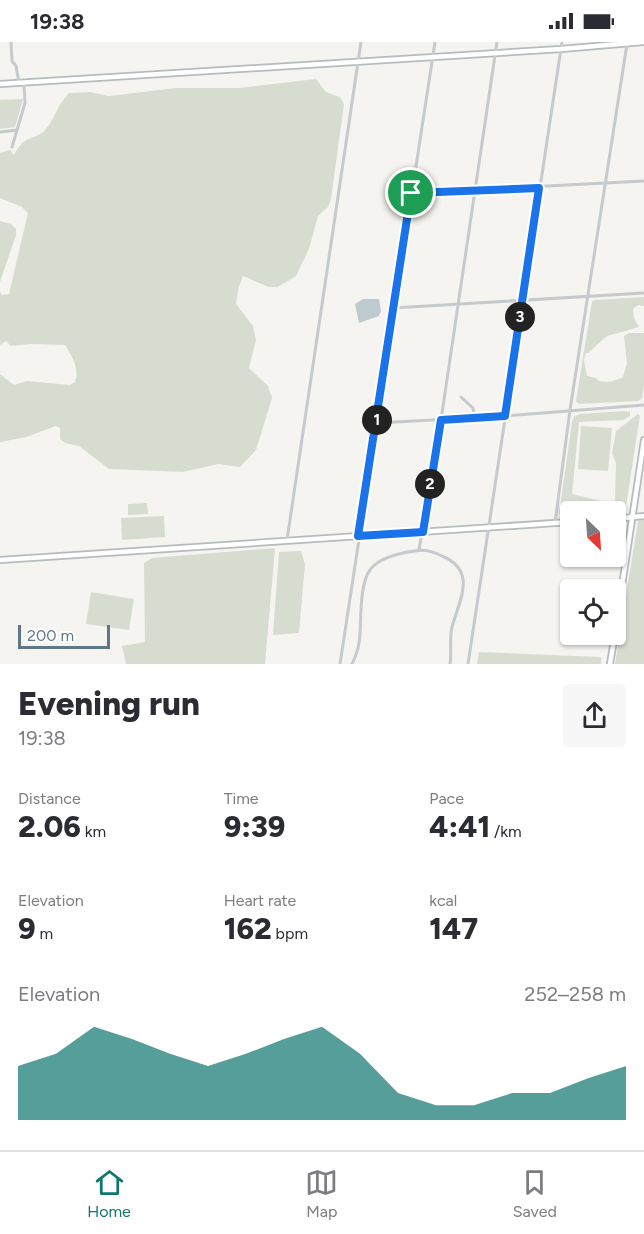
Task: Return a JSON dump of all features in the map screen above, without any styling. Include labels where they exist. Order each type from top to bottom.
[{"type":"street","points":[[11,42],[12,61],[16,66],[25,103],[12,147]]},
{"type":"street","points":[[287,540],[361,42]]},
{"type":"street","points":[[340,664],[435,42]]},
{"type":"street","points":[[419,550],[441,420],[497,42]]},
{"type":"street","points":[[468,664],[562,42]]},
{"type":"street","points":[[0,84],[643,42]]},
{"type":"street","points":[[555,523],[570,410],[627,43]]},
{"type":"street","points":[[0,132],[17,130]]},
{"type":"street","points":[[411,193],[644,181]]},
{"type":"street","points":[[393,308],[644,293]]},
{"type":"street","points":[[460,397],[473,408],[476,418]]},
{"type":"street","points":[[377,423],[644,405]]},
{"type":"street","points":[[623,579],[644,440]]},
{"type":"street","points":[[626,518],[644,516]]},
{"type":"street","points":[[0,560],[560,523]]},
{"type":"street","points":[[352,664],[357,653],[367,574],[381,561],[419,550],[433,552],[452,561],[462,574],[460,606],[451,629],[450,664]]},
{"type":"street","points":[[610,664],[613,645]]},
{"type":"shaded area","points":[[316,79],[326,92],[340,97],[344,104],[331,199],[328,207],[318,216],[309,249],[296,276],[278,287],[269,287],[243,276],[236,304],[253,326],[256,340],[249,368],[268,386],[272,398],[256,450],[240,467],[218,464],[183,472],[109,469],[79,446],[65,443],[60,439],[60,428],[56,426],[26,437],[0,442],[0,374],[14,385],[27,381],[70,385],[75,382],[77,372],[73,358],[65,345],[11,346],[6,341],[0,345],[0,292],[2,295],[9,294],[28,213],[22,207],[0,198],[0,153],[10,150],[14,155],[22,143],[42,133],[69,93],[90,92],[109,96],[176,88],[239,88]]},
{"type":"shaded area","points":[[23,99],[15,127],[0,129],[0,100]]},
{"type":"shaded area","points":[[0,221],[11,224],[16,229],[16,235],[0,282]]},
{"type":"shaded area","points":[[644,297],[644,306],[638,305],[633,309],[634,318],[639,327],[607,336],[586,353],[584,360],[587,376],[602,382],[623,377],[627,363],[624,336],[629,333],[644,333],[642,398],[638,401],[579,404],[576,401],[592,301]]},
{"type":"shaded area","points":[[363,299],[379,299],[381,311],[379,316],[359,323],[355,304]]},
{"type":"shaded area","points":[[630,412],[630,416],[623,420],[579,422],[572,494],[601,501],[561,501],[572,422],[574,416]]},
{"type":"shaded area","points":[[638,414],[640,416],[626,506],[626,501],[613,501],[615,500],[616,463],[612,453],[616,431]]},
{"type":"shaded area","points":[[581,426],[612,428],[608,471],[578,469]]},
{"type":"shaded area","points":[[147,503],[148,514],[128,515],[128,504]]},
{"type":"shaded area","points":[[164,516],[165,537],[122,540],[121,518]]},
{"type":"shaded area","points":[[644,519],[644,664],[615,664],[618,645],[626,645],[626,596],[638,521]]},
{"type":"shaded area","points":[[275,548],[265,664],[126,664],[122,646],[145,642],[144,563],[152,558]]},
{"type":"shaded area","points":[[301,551],[305,564],[299,633],[273,635],[279,552]]},
{"type":"shaded area","points":[[91,592],[134,599],[129,630],[86,624]]},
{"type":"shaded area","points":[[479,652],[601,657],[601,664],[477,664]]},
{"type":"route","points":[[539,188],[505,416],[441,420],[423,532],[358,536],[376,428],[411,193],[539,188]]}]
